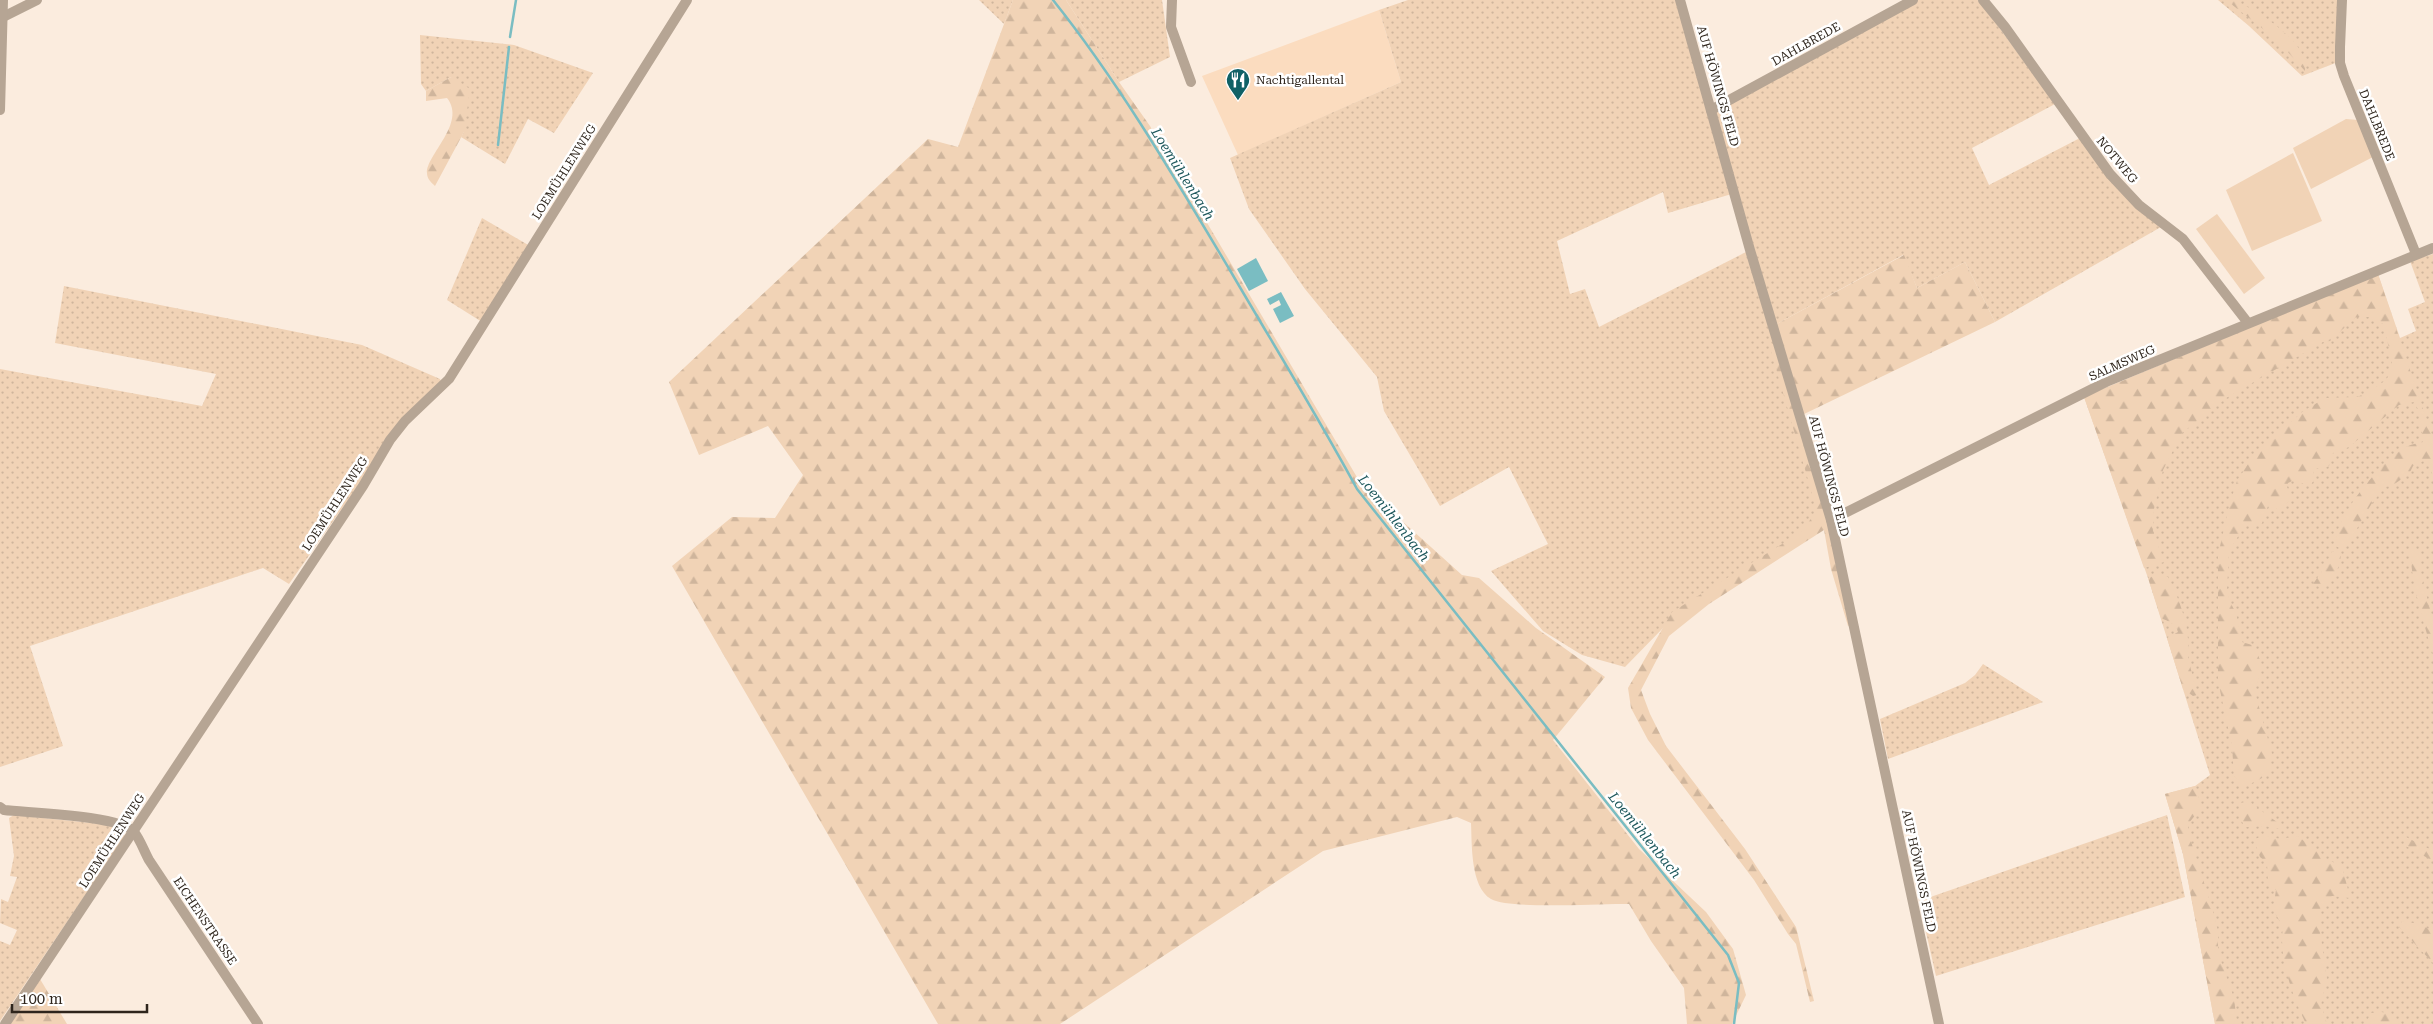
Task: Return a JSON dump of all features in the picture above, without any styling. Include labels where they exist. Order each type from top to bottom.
[{"type":"street","points":[[0,110],[2,0]]},
{"type":"street","points":[[3,17],[37,0]]},
{"type":"street","name":"LOEMÜHLENWEG","points":[[5,1024],[363,486],[390,440],[405,421],[450,380],[687,0]]},
{"type":"street","points":[[1172,0],[1171,27],[1191,82]]},
{"type":"street","name":"AUF HÖWINGS FELD","points":[[1680,0],[1830,520],[1939,1024]]},
{"type":"street","name":"DAHLBREDE","points":[[1711,110],[1913,0]]},
{"type":"street","name":"NOTWEG","points":[[1983,0],[2005,27],[2110,174],[2139,205],[2183,240],[2248,323]]},
{"type":"street","name":"DAHLBREDE","points":[[2342,0],[2340,47],[2344,76],[2416,254]]},
{"type":"street","name":"SALMSWEG","points":[[1830,520],[2108,381],[2433,248]]},
{"type":"street","points":[[0,807],[4,810],[102,820],[121,824],[133,831]]},
{"type":"street","name":"EICHENSTRASSE","points":[[133,831],[149,860],[258,1024]]},
{"type":"shaded area","points":[[1379,10],[1401,82],[1238,155],[1202,76]]},
{"type":"green space","points":[[979,0],[1013,0],[1004,24]]},
{"type":"green space","points":[[1013,0],[1066,0],[1150,126],[1361,484],[1462,575],[1479,578],[1536,628],[1605,677],[1553,740],[1639,849],[1706,912],[1733,949],[1746,995],[1732,1024],[1687,1024],[1684,988],[1651,941],[1629,904],[1536,905],[1502,902],[1491,899],[1479,885],[1476,875],[1472,853],[1471,823],[1457,817],[1323,851],[1060,1024],[938,1024],[672,566],[732,517],[775,518],[803,475],[768,426],[699,455],[669,382],[928,139],[958,147]]},
{"type":"green space","points":[[1066,0],[1162,0],[1170,57],[1119,82]]},
{"type":"green space","points":[[1408,0],[1680,0],[1711,109],[1915,0],[1979,0],[2055,104],[1972,148],[1989,185],[2080,138],[2161,227],[1995,322],[1965,262],[1917,288],[1903,255],[1773,326],[1831,520],[1666,625],[1625,667],[1582,655],[1543,631],[1491,571],[1548,544],[1509,467],[1440,506],[1384,411],[1377,377],[1305,289],[1249,209],[1230,158],[1401,82],[1379,10]],"holes":[[[1663,192],[1668,213],[1735,193],[1750,250],[1599,327],[1585,289],[1570,294],[1557,241]]]},
{"type":"green space","points":[[2218,0],[2338,0],[2338,62],[2302,76],[2249,26]]},
{"type":"green space","points":[[2226,0],[2235,1],[2256,12],[2268,19],[2288,36],[2301,52],[2305,71],[2276,39]]},
{"type":"green space","points":[[420,35],[514,45],[593,73],[554,133],[528,119],[505,164],[461,137],[464,132],[451,77],[426,91],[421,84]]},
{"type":"green space","points":[[451,77],[470,89],[464,132],[435,186],[428,177],[428,166],[449,128],[452,108],[447,98],[426,101],[426,91]]},
{"type":"green space","points":[[2346,119],[2358,120],[2373,157],[2311,189],[2293,148]]},
{"type":"green space","points":[[2293,153],[2322,221],[2252,251],[2226,190]]},
{"type":"green space","points":[[2217,214],[2265,278],[2244,294],[2196,229]]},
{"type":"green space","points":[[482,218],[530,246],[482,322],[447,300]]},
{"type":"green space","points":[[2433,254],[2433,1024],[2215,1024],[2183,854],[2165,794],[2195,786],[2210,775],[2148,578],[2084,397],[2378,274],[2400,338],[2416,331],[2408,309],[2425,302],[2410,261]]},
{"type":"green space","points":[[1904,255],[1917,288],[1965,262],[1995,322],[1800,416],[1806,418],[1856,623],[1848,626],[1831,569],[1824,530],[1709,604],[1669,636],[1641,690],[1650,714],[1666,746],[1745,849],[1796,927],[1814,1001],[1810,1002],[1796,944],[1754,880],[1648,740],[1631,708],[1628,688],[1672,612],[1800,533],[1817,511],[1771,351],[1776,349],[1773,326]]},
{"type":"green space","points":[[2378,274],[2433,439],[2433,476],[2428,462],[2423,461],[2413,466],[2409,474],[2393,485],[2385,487],[2372,503],[2346,547],[2341,549],[2336,546],[2337,534],[2342,521],[2351,505],[2374,475],[2398,452],[2410,445],[2423,442],[2420,413],[2414,402],[2399,405],[2349,447],[2333,453],[2329,466],[2323,469],[2314,468],[2313,482],[2309,486],[2294,480],[2288,483],[2287,487],[2292,497],[2280,511],[2269,503],[2262,523],[2258,525],[2245,525],[2229,551],[2227,589],[2230,602],[2236,613],[2242,642],[2252,645],[2261,662],[2260,676],[2254,689],[2272,754],[2269,771],[2264,777],[2248,785],[2241,784],[2234,776],[2232,746],[2218,681],[2218,555],[2230,503],[2237,481],[2252,458],[2302,412],[2325,398],[2357,397],[2369,392],[2386,380],[2392,370],[2392,360],[2383,324],[2371,317],[2356,317],[2330,341],[2323,342],[2226,398],[2182,433],[2163,470],[2154,509],[2153,531],[2164,562],[2144,568],[2084,397]]},
{"type":"green space","points":[[64,286],[362,345],[440,379],[443,386],[390,440],[289,584],[263,568],[30,646],[63,746],[0,767],[0,369],[202,406],[216,374],[55,343]]},
{"type":"green space","points":[[2411,547],[2415,547],[2420,553],[2420,570],[2433,621],[2433,654],[2412,572]]},
{"type":"green space","points":[[2332,551],[2341,556],[2339,565],[2333,578],[2322,588],[2313,584],[2325,567]]},
{"type":"green space","points":[[2159,574],[2168,577],[2186,623],[2189,647],[2188,657],[2197,695],[2193,696],[2183,689],[2167,638],[2178,632],[2174,625],[2161,618],[2148,578]]},
{"type":"green space","points":[[1983,664],[2043,702],[1888,759],[1880,719],[1965,683],[1975,675]]},
{"type":"green space","points":[[2195,786],[2202,807],[2188,824],[2188,832],[2218,931],[2218,953],[2234,998],[2237,1024],[2215,1024],[2183,854],[2165,794]]},
{"type":"green space","points":[[2248,801],[2281,825],[2280,829],[2265,826],[2245,827],[2237,813],[2241,803]]},
{"type":"green space","points":[[14,815],[101,824],[119,828],[125,836],[0,1021],[0,941],[10,945],[17,930],[0,923],[1,899],[8,902],[17,877],[10,876],[14,856],[9,818]]},
{"type":"green space","points":[[2167,815],[2185,897],[1936,976],[1919,901]]},
{"type":"green space","points":[[2263,835],[2280,839],[2298,836],[2326,859],[2342,866],[2350,898],[2332,896],[2320,909],[2319,925],[2327,979],[2321,1004],[2327,1024],[2306,1024],[2296,1002],[2285,964],[2282,939],[2283,928],[2273,909],[2276,890],[2268,882],[2267,863],[2260,857],[2254,840]]},
{"type":"green space","points":[[2406,837],[2433,851],[2433,861],[2406,846]]},
{"type":"green space","points":[[2402,921],[2419,924],[2433,931],[2433,963],[2399,927]]},
{"type":"green space","points":[[40,979],[67,1024],[10,1024]]},
{"type":"green space","points":[[2371,1013],[2388,1013],[2397,1024],[2369,1024],[2367,1021]]},
{"type":"water","points":[[1256,258],[1268,281],[1249,291],[1237,269]]},
{"type":"water","points":[[1281,292],[1294,316],[1280,323],[1273,309],[1281,305],[1279,300],[1270,305],[1267,299]]},
{"type":"waterway","points":[[510,37],[516,0]]},
{"type":"waterway","name":"Loemühlenbach","points":[[1053,0],[1101,65],[1168,168],[1295,380],[1357,489],[1728,955],[1739,983],[1734,1024]]},
{"type":"waterway","points":[[498,145],[509,47]]},
{"type":"place","name":"Nachtigallental","points":[[1238,101]]}]
